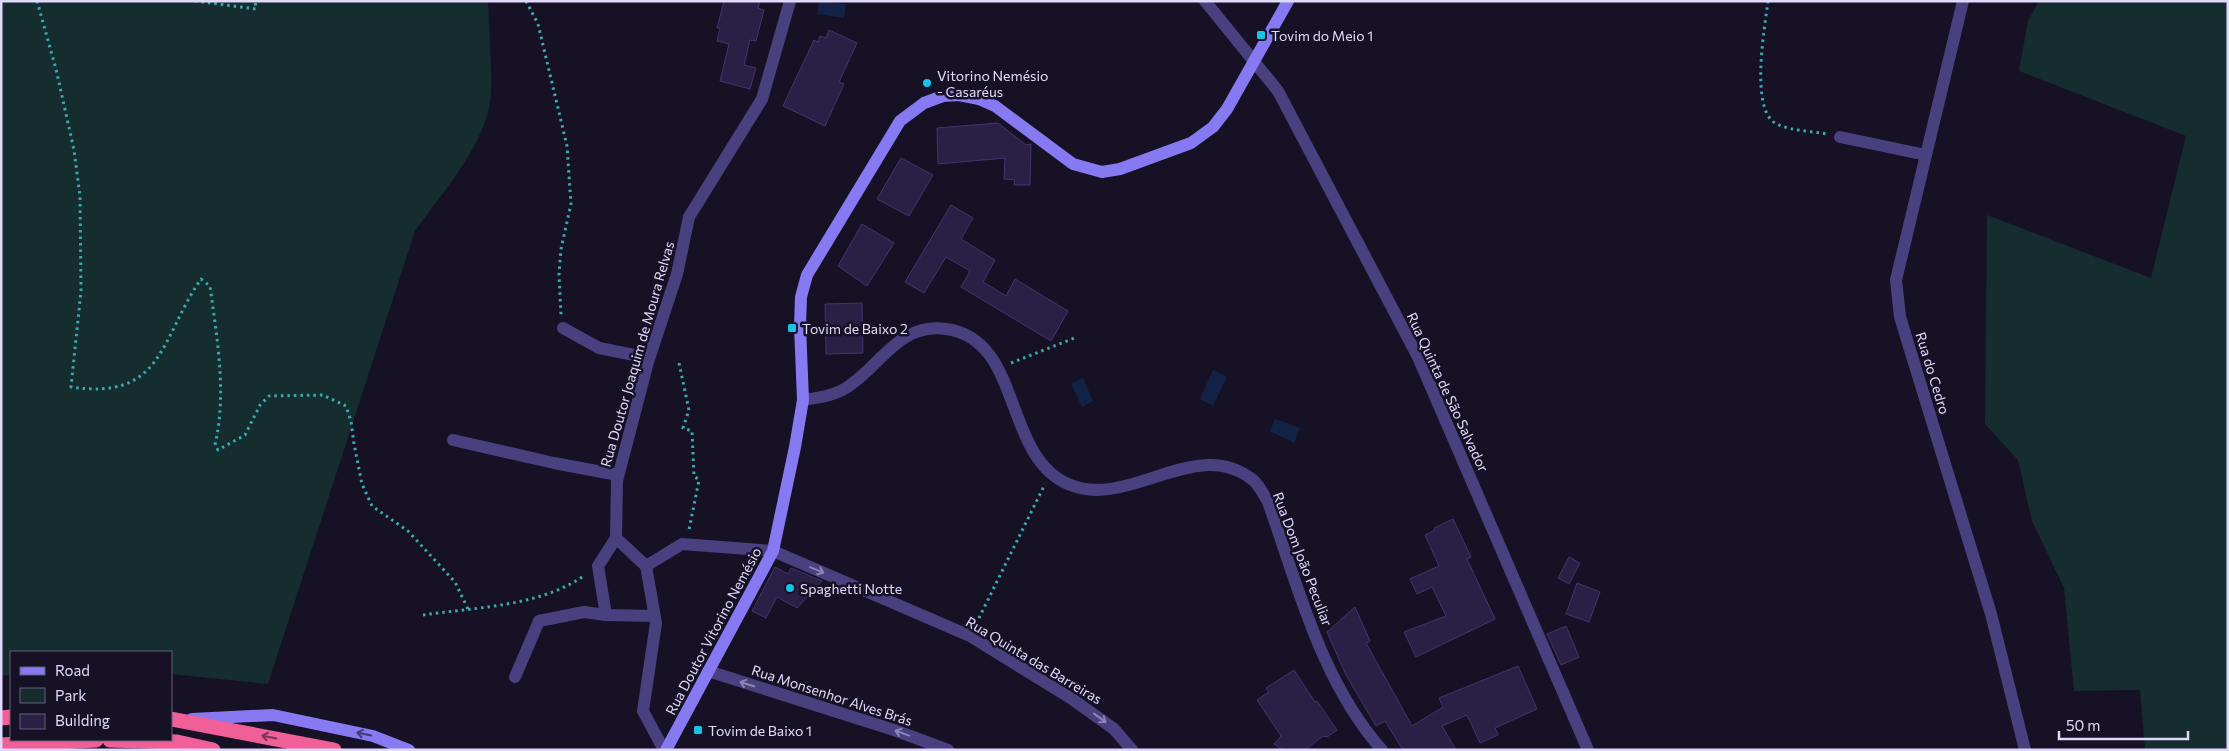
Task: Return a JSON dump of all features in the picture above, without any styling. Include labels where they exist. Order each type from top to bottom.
[{"type":"highway","points":[[176,719],[334,750]]},
{"type":"highway","points":[[1,744],[72,741]]},
{"type":"highway","points":[[144,741],[177,742],[213,750]]},
{"type":"street","name":"Rua Doutor Joaquim de Moura Relvas","points":[[616,538],[618,474],[649,358],[677,274],[689,217],[762,99],[790,1]]},
{"type":"street","name":"Rua Quinta de São Salvador","points":[[1205,1],[1278,91],[1418,357],[1588,750]]},
{"type":"street","name":"Rua Doutor Vitorino Nemésio","points":[[665,750],[773,551],[803,400],[800,326],[801,297],[807,275],[900,121],[924,103],[943,96],[959,95],[979,99],[996,106],[1073,164],[1102,172],[1146,161],[1191,143],[1213,127],[1227,109],[1288,1]]},
{"type":"street","name":"Rua do Cedro","points":[[1963,1],[1896,280],[1900,317],[1991,614],[2025,750]]},
{"type":"street","points":[[1840,137],[1926,155]]},
{"type":"street","points":[[562,328],[599,348],[649,358]]},
{"type":"street","name":"Rua Dom João Peculiar","points":[[803,400],[828,396],[846,388],[905,336],[922,329],[944,328],[962,333],[979,342],[992,357],[1030,445],[1053,476],[1069,485],[1092,490],[1109,489],[1197,466],[1216,465],[1234,469],[1254,481],[1268,502],[1321,652],[1365,730],[1382,750]]},
{"type":"street","points":[[453,440],[554,463],[618,474]]},
{"type":"street","points":[[606,615],[598,566],[616,538],[646,566],[656,623],[643,711],[665,750]]},
{"type":"street","points":[[646,566],[682,544]]},
{"type":"street","name":"Rua Quinta das Barreiras","points":[[682,544],[773,551],[970,636],[1072,699],[1114,729],[1132,750]]},
{"type":"street","points":[[516,677],[539,621],[584,612],[606,615],[655,616]]},
{"type":"street","name":"Rua Monsenhor Alves Brás","points":[[708,671],[894,730],[948,750]]},
{"type":"street","points":[[176,719],[274,715],[373,736],[410,750]]},
{"type":"street","points":[[177,742],[195,750]]},
{"type":"path","points":[[37,1],[56,69],[74,150],[80,196],[81,291],[70,387],[93,390],[119,388],[131,383],[149,369],[167,347],[188,299],[201,279],[210,286],[216,333],[222,404],[214,445],[218,450],[245,435],[260,405],[269,396],[323,395],[346,406],[351,421],[362,484],[372,506],[408,531],[449,574],[456,582],[468,608]]},
{"type":"path","points":[[196,1],[256,9],[255,1]]},
{"type":"path","points":[[526,1],[538,24],[566,146],[571,204],[561,249],[562,328]]},
{"type":"path","points":[[1768,1],[1760,84],[1766,114],[1776,124],[1840,137]]},
{"type":"path","points":[[1012,363],[1077,337]]},
{"type":"path","points":[[679,363],[689,410],[683,428],[692,431],[694,476],[699,480],[692,526],[682,544]]},
{"type":"path","points":[[970,636],[1045,483],[1053,476]]},
{"type":"path","points":[[422,615],[528,600],[569,586],[598,566]]},
{"type":"green space","points":[[1,1],[488,1],[491,93],[488,111],[473,148],[415,231],[268,684],[172,674],[172,651],[10,651],[10,675],[1,676]]},
{"type":"green space","points":[[2039,1],[2228,1],[2228,750],[2145,750],[2140,690],[2074,691],[2064,588],[2032,521],[2018,460],[1985,424],[1987,215],[2151,278],[2186,136],[2019,71],[2028,21]]},
{"type":"water","points":[[819,1],[846,4],[844,18],[817,14]]},
{"type":"water","points":[[1213,370],[1227,377],[1213,406],[1200,399]]},
{"type":"water","points":[[1083,378],[1093,401],[1082,407],[1071,384]]},
{"type":"water","points":[[1275,419],[1300,428],[1294,443],[1270,431]]},
{"type":"building","points":[[724,1],[760,1],[758,8],[764,10],[756,41],[750,40],[744,65],[756,68],[750,89],[720,81],[729,44],[717,41],[720,28],[717,28]]},
{"type":"building","points":[[829,30],[857,43],[839,82],[844,84],[825,126],[783,106],[814,40],[818,42],[820,36],[826,38]]},
{"type":"building","points":[[998,123],[1026,145],[1031,144],[1030,185],[1014,185],[1015,180],[1004,179],[1005,158],[938,164],[937,128]]},
{"type":"building","points":[[901,158],[933,175],[909,216],[877,199]]},
{"type":"building","points":[[951,205],[973,218],[961,239],[995,260],[983,282],[1006,296],[1015,279],[1068,311],[1051,341],[961,287],[970,271],[946,257],[924,293],[905,282]]},
{"type":"building","points":[[862,224],[894,243],[867,286],[838,266]]},
{"type":"building","points":[[862,303],[863,353],[826,354],[825,304]]},
{"type":"building","points":[[1453,519],[1471,557],[1467,559],[1495,619],[1416,657],[1404,632],[1446,616],[1432,587],[1417,594],[1410,579],[1439,566],[1425,535],[1435,530],[1434,528]]},
{"type":"building","points":[[1569,557],[1580,563],[1569,584],[1558,578]]},
{"type":"building","name":"Spaghetti Notte","points":[[775,567],[788,574],[791,568],[822,581],[797,608],[777,597],[766,618],[752,611]]},
{"type":"building","points":[[1577,583],[1600,592],[1589,622],[1566,614]]},
{"type":"building","points":[[1355,607],[1370,641],[1366,643],[1412,726],[1443,707],[1439,698],[1518,666],[1537,709],[1495,728],[1498,735],[1480,743],[1467,715],[1442,726],[1456,750],[1403,750],[1385,721],[1376,726],[1346,675],[1327,632]]},
{"type":"building","points":[[1566,626],[1579,657],[1561,665],[1547,634]]},
{"type":"building","points":[[1294,670],[1315,702],[1317,701],[1337,730],[1327,737],[1323,736],[1305,750],[1283,750],[1274,744],[1281,736],[1257,700],[1269,692],[1266,688]]},
{"type":"place","name":"Tovim do Meio 1","points":[[1261,35]]},
{"type":"place","name":"Vitorino Nemésio - Casaréus","points":[[927,83]]},
{"type":"place","name":"Tovim de Baixo 2","points":[[792,328]]},
{"type":"place","name":"Spaghetti Notte","points":[[790,588]]},
{"type":"place","name":"Tovim de Baixo 1","points":[[698,730]]}]
